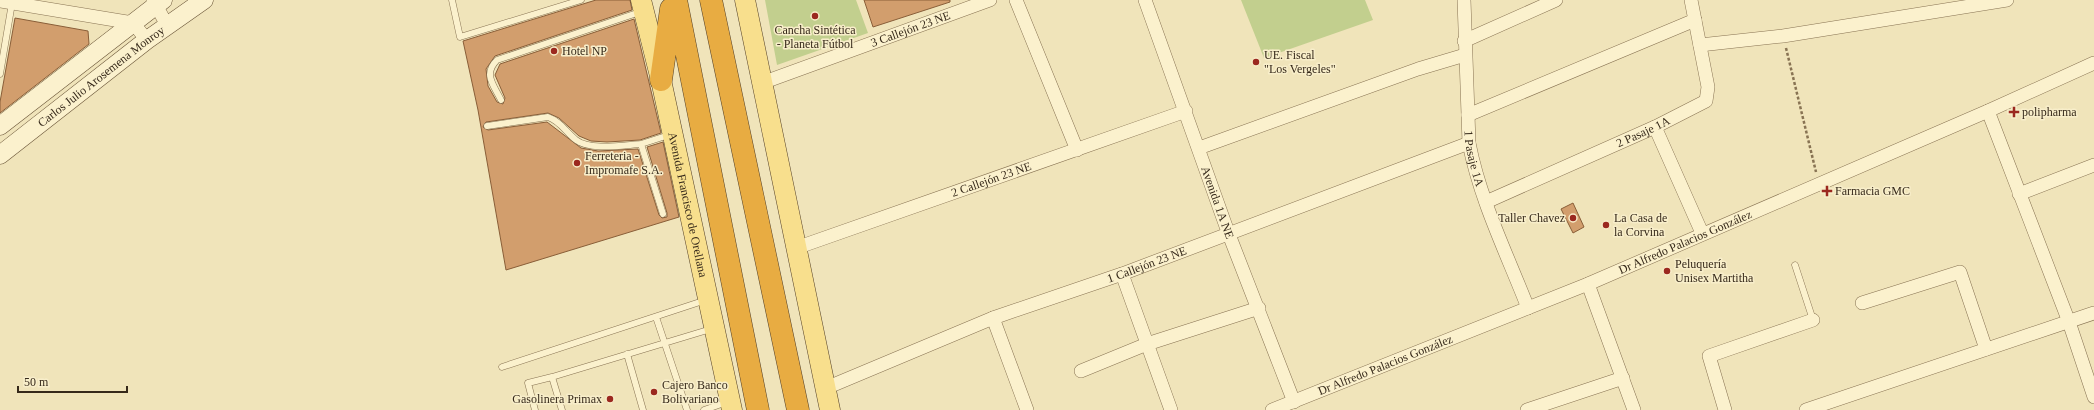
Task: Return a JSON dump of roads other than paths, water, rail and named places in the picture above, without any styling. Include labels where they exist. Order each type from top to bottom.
[{"type":"highway","points":[[661,80],[671,24],[672,0]]},
{"type":"highway","points":[[676,0],[758,410]]},
{"type":"highway","points":[[711,0],[798,410]]},
{"type":"highway","points":[[787,358],[814,410]]},
{"type":"main road","name":"Carlos Julio Arosemena Monroy","points":[[0,155],[147,40],[204,0]]},
{"type":"main road","points":[[745,0],[830,410]]},
{"type":"main road","name":"Carlos Julio Arosemena Monroy","points":[[0,126],[133,23],[157,2]]},
{"type":"main road","name":"Avenida Francisco de Orellana","points":[[642,5],[661,80],[731,405]]},
{"type":"street","name":"3 Callejón 23 NE","points":[[762,83],[990,0]]},
{"type":"street","points":[[1016,0],[1076,150]]},
{"type":"street","name":"Avenida 1A NE","points":[[1146,0],[1228,232],[1259,308],[1294,402]]},
{"type":"street","name":"1 Pasaje 1A","points":[[1464,0],[1464,41],[1469,143],[1486,202],[1528,308]]},
{"type":"street","points":[[1464,41],[1556,0]]},
{"type":"street","name":"2 Pasaje 1A","points":[[1486,202],[1656,127],[1706,101],[1708,91],[1694,20],[1692,0]]},
{"type":"street","points":[[1700,45],[1783,36],[1980,2],[2007,0]]},
{"type":"street","points":[[6,2],[133,23],[147,40]]},
{"type":"street","points":[[157,2],[167,25]]},
{"type":"street","points":[[1468,115],[1694,20]]},
{"type":"street","points":[[1199,148],[1418,69],[1465,55]]},
{"type":"street","name":"Dr Alfredo Palacios González","points":[[1272,410],[1588,284],[1702,233],[1988,111],[2094,63]]},
{"type":"street","name":"2 Callejón 23 NE","points":[[796,248],[1186,111]]},
{"type":"street","points":[[1988,111],[2069,322],[2094,398]]},
{"type":"street","points":[[1656,127],[1702,233]]},
{"type":"street","name":"1 Callejón 23 NE","points":[[826,388],[993,318],[1122,274],[1228,232],[1469,143]]},
{"type":"street","points":[[2019,194],[2094,165]]},
{"type":"street","points":[[1862,303],[1960,272],[1986,349]]},
{"type":"street","points":[[1122,274],[1171,410]]},
{"type":"street","points":[[1588,284],[1634,410]]},
{"type":"street","points":[[1081,371],[1147,344],[1259,308]]},
{"type":"street","points":[[1806,410],[2094,313]]},
{"type":"street","points":[[993,318],[1027,410]]},
{"type":"street","points":[[1725,410],[1709,356],[1813,320]]},
{"type":"street","points":[[1527,410],[1623,378]]},
{"type":"lane","points":[[452,0],[460,37],[580,0]]},
{"type":"lane","points":[[0,74],[6,2]]},
{"type":"lane","points":[[501,100],[489,76],[490,66],[497,60],[642,5]]},
{"type":"lane","points":[[487,126],[548,117],[555,120],[578,141],[587,145],[641,144],[672,134]]},
{"type":"lane","points":[[641,144],[664,214]]},
{"type":"lane","points":[[1795,265],[1813,320]]},
{"type":"lane","points":[[502,367],[708,299]]},
{"type":"lane","points":[[656,317],[687,410]]},
{"type":"lane","points":[[536,410],[528,383],[714,328]]},
{"type":"lane","points":[[627,354],[643,410]]},
{"type":"lane","points":[[552,377],[562,410]]},
{"type":"lane","points":[[704,410],[731,405]]},
{"type":"place","name":"Cancha Sintética - Planeta Fútbol","points":[[815,16]]},
{"type":"place","name":"Hotel NP","points":[[554,51]]},
{"type":"place","name":"UE. Fiscal \"Los Vergeles\"","points":[[1256,62]]},
{"type":"place","name":"polipharma","points":[[2014,112]]},
{"type":"place","name":"Ferreteria - Impromafe S.A.","points":[[577,163]]},
{"type":"place","name":"Farmacia GMC","points":[[1827,191]]},
{"type":"place","name":"Taller Chavez","points":[[1573,218]]},
{"type":"place","name":"La Casa de la Corvina","points":[[1606,225]]},
{"type":"place","name":"Peluquería Unisex Martitha","points":[[1667,271]]},
{"type":"place","name":"Cajero Banco Bolivariano","points":[[654,392]]},
{"type":"place","name":"Gasolinera Primax","points":[[610,399]]}]
